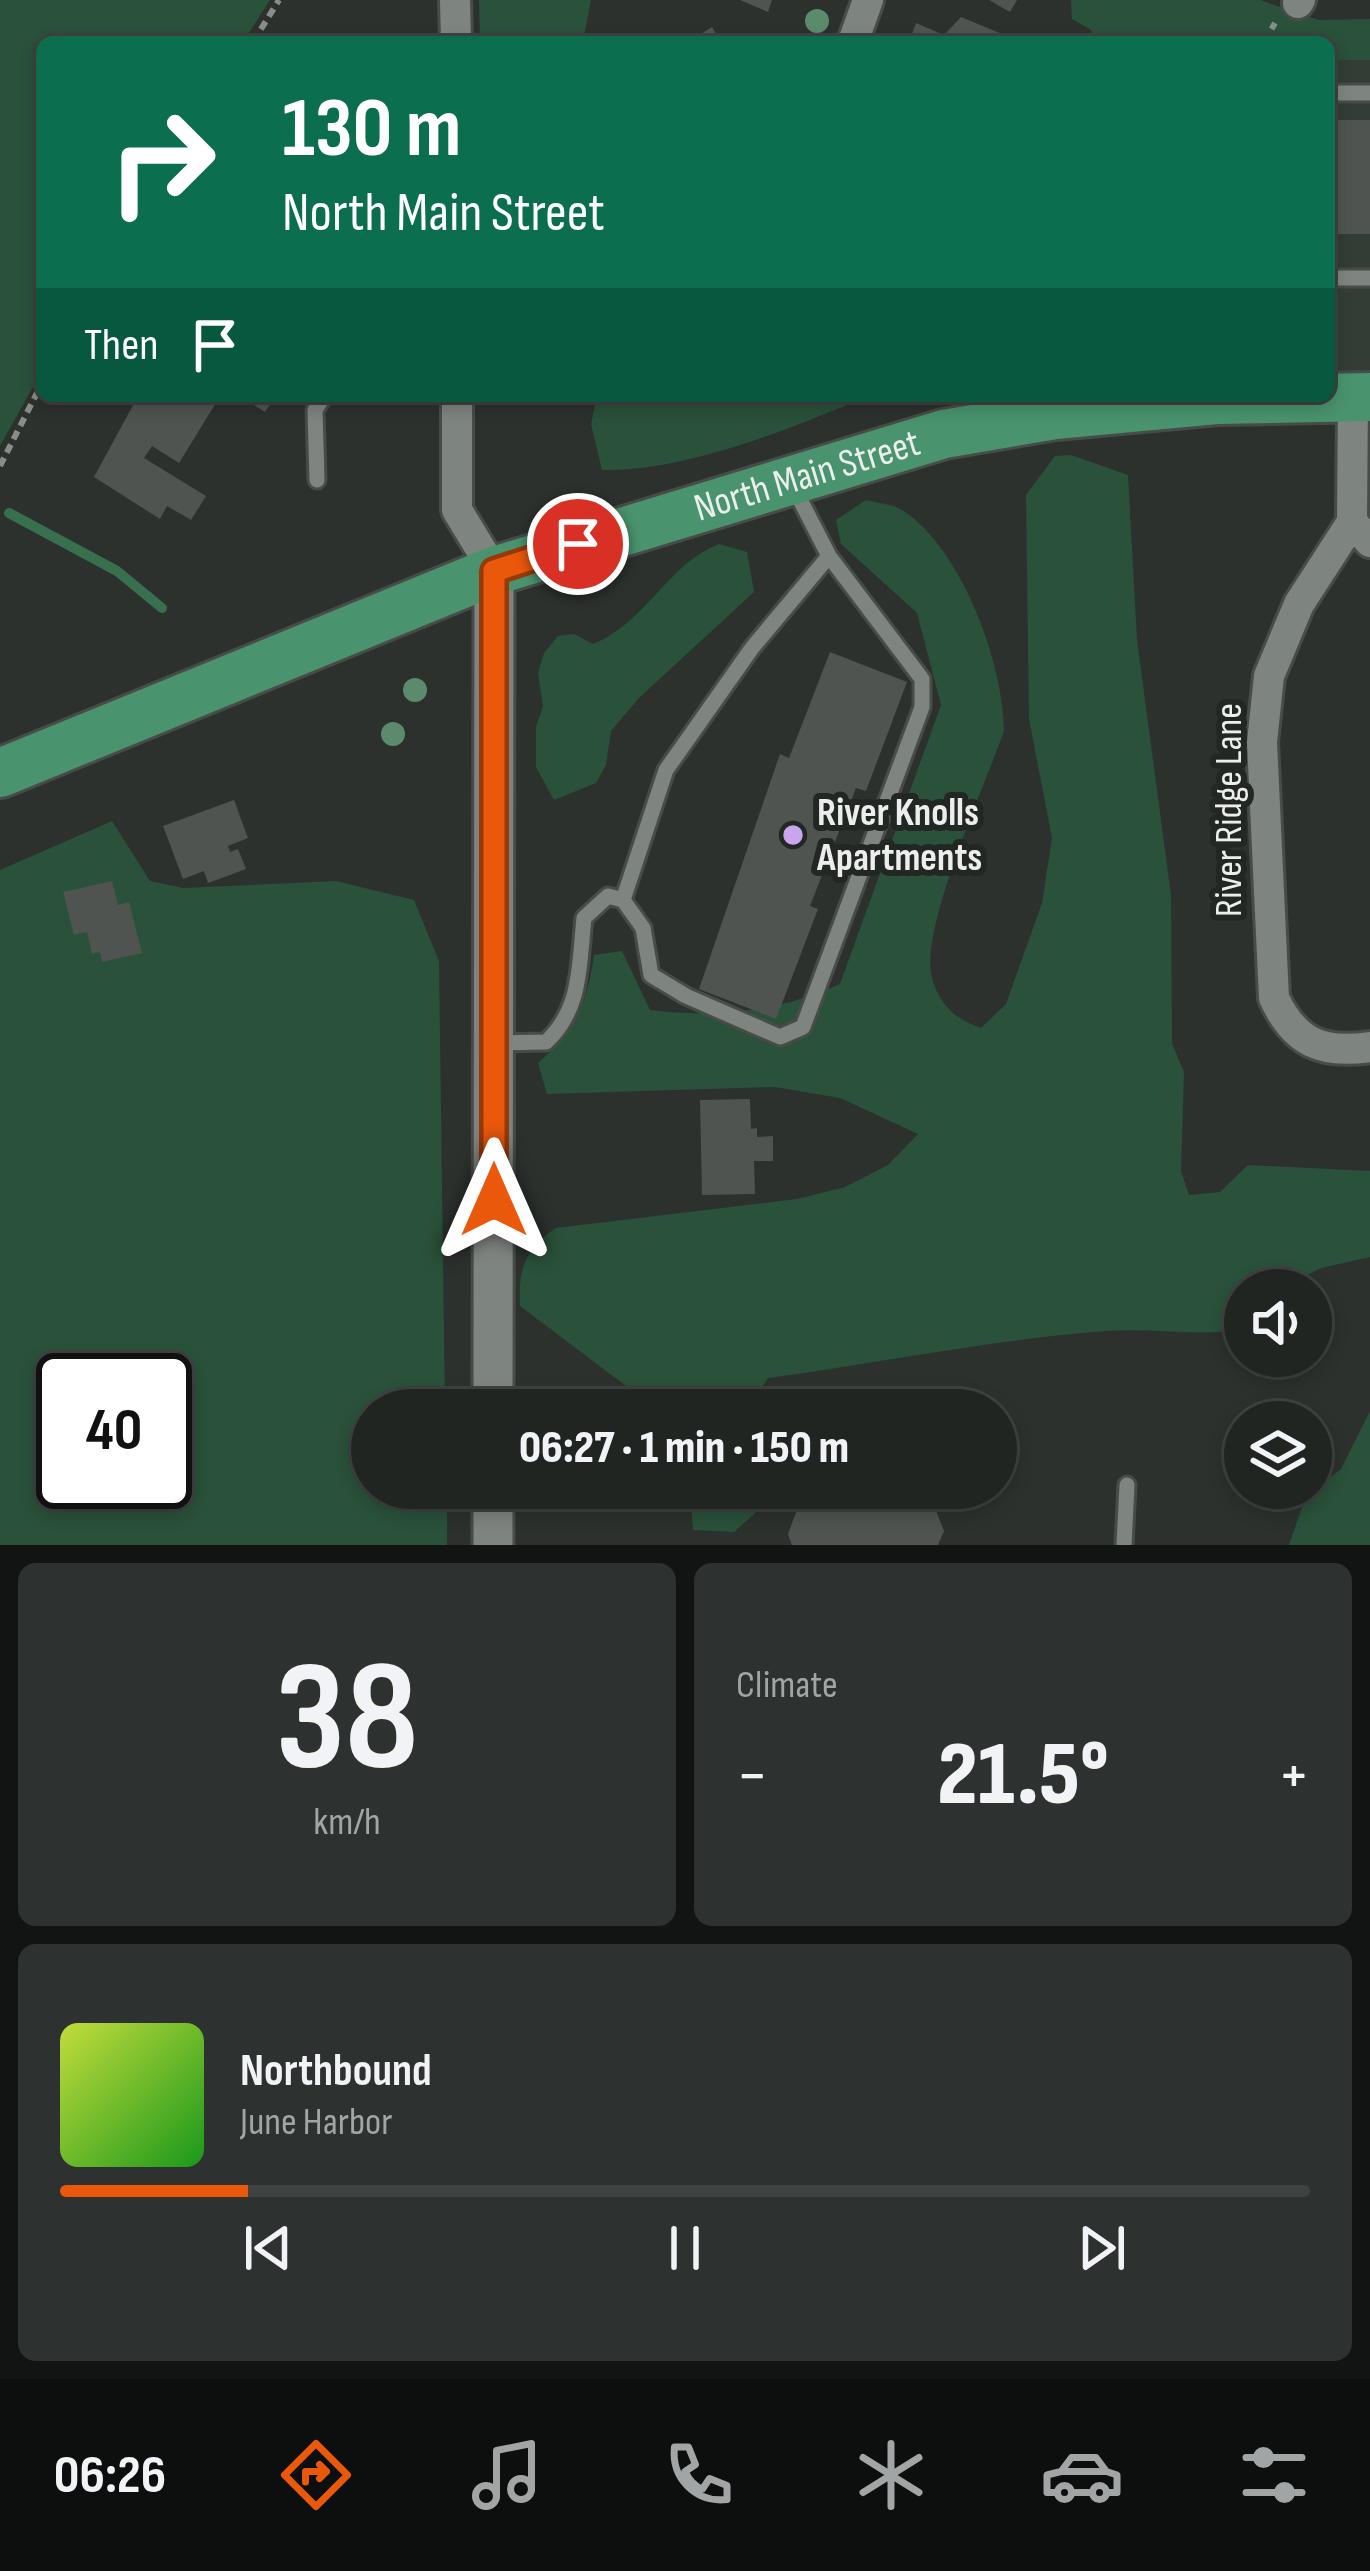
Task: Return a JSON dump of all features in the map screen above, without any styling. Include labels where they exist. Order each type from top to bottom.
[{"type":"main road","name":"North Main Street","points":[[0,773],[494,571],[788,477],[944,434],[1055,415],[1197,402]]},
{"type":"street","points":[[455,0],[455,36]]},
{"type":"street","points":[[855,36],[868,0]]},
{"type":"street","name":"River Ridge Lane","points":[[1362,397],[1361,532],[1299,604],[1269,676],[1262,742],[1274,998],[1286,1025],[1307,1043],[1328,1049],[1370,1047]]},
{"type":"street","points":[[457,402],[458,510],[494,571],[494,1389]]},
{"type":"street","points":[[494,1509],[494,1545]]},
{"type":"lane","points":[[1335,93],[1370,93]]},
{"type":"lane","points":[[1335,278],[1370,278]]},
{"type":"lane","points":[[317,480],[315,410],[320,402]]},
{"type":"lane","points":[[494,1043],[546,1042],[566,1024],[576,997],[584,918],[608,896],[622,900],[643,928],[651,975],[686,996],[780,1037],[803,1028],[922,707],[922,679],[830,556],[788,477]]},
{"type":"lane","points":[[622,900],[666,770],[752,648],[830,556]]},
{"type":"lane","points":[[1124,1545],[1127,1485]]},
{"type":"path","points":[[257,36],[279,0]]},
{"type":"path","points":[[0,466],[36,394]]},
{"type":"shaded area","points":[[1335,60],[1370,60],[1370,397],[1335,396]]},
{"type":"green space","points":[[0,0],[270,0],[247,36],[36,36],[36,382],[0,446]]},
{"type":"green space","points":[[479,0],[591,0],[584,36],[480,36]]},
{"type":"green space","points":[[1071,0],[1260,0],[1319,20],[1370,19],[1370,60],[1335,60],[1335,36],[1094,36],[1072,19]]},
{"type":"green space","points":[[596,402],[854,402],[703,456],[634,469],[602,470],[591,424]]},
{"type":"green space","points":[[1071,455],[1128,475],[1137,640],[1171,895],[1172,1043],[1184,1072],[1181,1171],[1189,1195],[1220,1192],[1248,1165],[1370,1171],[1370,1257],[1319,1269],[1224,1269],[1224,1331],[1107,1331],[980,1345],[768,1378],[761,1389],[630,1389],[520,1306],[522,1270],[537,1243],[556,1228],[797,1199],[845,1187],[888,1165],[918,1134],[840,1098],[775,1087],[547,1094],[538,1063],[577,1015],[594,955],[622,951],[650,1010],[747,1011],[840,984],[941,705],[917,613],[841,544],[836,520],[866,500],[902,510],[943,551],[975,609],[996,673],[1004,731],[944,892],[931,956],[939,996],[964,1020],[981,1028],[1006,1004],[1042,903],[1052,838],[1029,719],[1026,495],[1055,456]]},
{"type":"green space","points":[[719,544],[747,552],[754,592],[639,698],[611,731],[606,765],[596,783],[554,800],[536,767],[536,727],[543,706],[538,673],[544,653],[558,636],[574,634],[593,644],[611,634],[685,565]]},
{"type":"green space","points":[[112,821],[150,881],[183,888],[336,881],[414,900],[439,961],[445,1389],[351,1389],[351,1509],[447,1509],[447,1545],[0,1545],[0,870]]},
{"type":"green space","points":[[1370,1411],[1370,1545],[1289,1545],[1301,1509],[1332,1509],[1332,1476],[1341,1469]]},
{"type":"green space","points":[[692,1509],[760,1509],[734,1532],[693,1530]]},
{"type":"building","points":[[740,0],[772,0],[768,12]]},
{"type":"building","points":[[989,0],[1017,0],[1010,12]]},
{"type":"building","points":[[961,17],[1002,34],[911,36],[916,23],[944,35]]},
{"type":"building","points":[[1335,120],[1370,120],[1370,234],[1335,234]]},
{"type":"building","points":[[135,402],[217,402],[179,463],[152,446],[144,458],[206,496],[191,520],[167,506],[160,519],[94,477]]},
{"type":"building","points":[[249,402],[272,402],[265,412]]},
{"type":"building","name":"River Knolls Apartments","points":[[830,652],[907,682],[866,791],[856,788],[810,906],[818,909],[776,1019],[699,989],[780,754],[789,758]]},
{"type":"building","points":[[234,800],[248,838],[228,846],[230,852],[238,849],[246,869],[208,883],[204,871],[183,879],[163,826]]},
{"type":"building","points":[[112,881],[118,905],[129,902],[142,953],[102,962],[100,952],[92,954],[87,932],[74,935],[63,892]]},
{"type":"building","points":[[750,1099],[751,1129],[757,1128],[757,1137],[773,1136],[773,1161],[754,1161],[755,1194],[702,1195],[700,1100]]},
{"type":"building","points":[[797,1509],[935,1509],[944,1531],[938,1545],[792,1545],[788,1534]]},
{"type":"waterway","points":[[9,513],[117,571],[162,608]]},
{"type":"place","name":"River Knolls Apartments","points":[[793,835]]},
{"type":"route","points":[[494,1200],[494,571],[578,544]]}]
